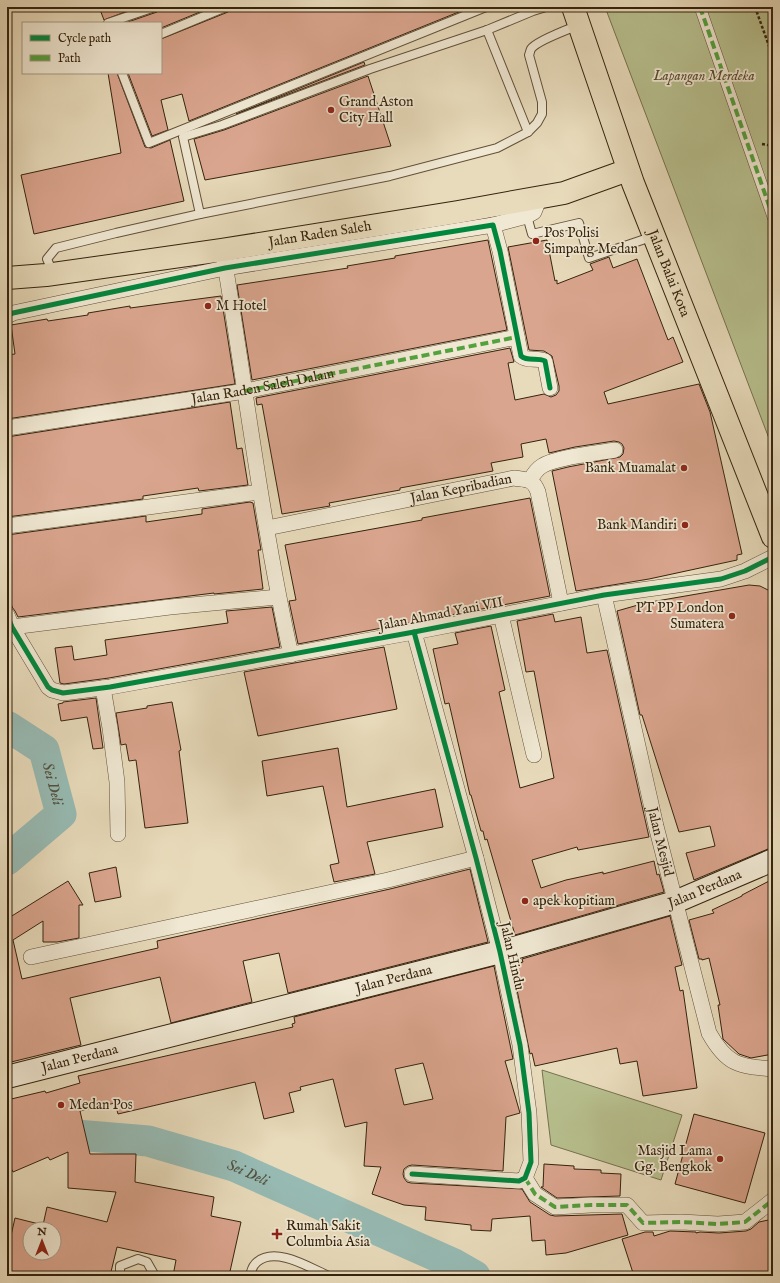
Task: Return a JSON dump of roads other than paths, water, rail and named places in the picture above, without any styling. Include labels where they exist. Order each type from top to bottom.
[{"type":"main road","name":"Jalan Balai Kota","points":[[576,16],[628,170],[773,538]]},
{"type":"main road","name":"Jalan Raden Saleh","points":[[7,278],[224,259],[460,221],[540,197],[576,189],[628,170]]},
{"type":"main road","points":[[745,467],[773,494]]},
{"type":"main road","name":"Jalan Perdana","points":[[7,1077],[500,952],[675,902],[773,860]]},
{"type":"street","points":[[700,7],[773,217]]},
{"type":"street","points":[[460,221],[493,225],[527,216],[534,212],[540,197]]},
{"type":"street","points":[[493,225],[500,251],[521,356],[528,360],[541,359],[545,361],[550,388]]},
{"type":"street","points":[[7,316],[13,313],[224,259],[260,492],[278,597],[291,655]]},
{"type":"street","name":"Jalan Raden Saleh Dalam","points":[[7,428],[245,391],[517,337]]},
{"type":"street","points":[[530,480],[541,466],[548,463],[567,458],[615,450]]},
{"type":"street","name":"Jalan Kepribadian","points":[[267,528],[514,478],[530,480],[536,486],[538,492],[561,603]]},
{"type":"street","points":[[7,526],[260,492]]},
{"type":"street","name":"Jalan Ahmad Yani VII","points":[[9,621],[48,687],[52,690],[64,693],[106,688],[291,655],[604,595],[721,579],[745,571],[773,557]]},
{"type":"street","name":"Jalan Mesjid","points":[[604,595],[656,826],[709,1033],[718,1048],[729,1060],[741,1064],[773,1069]]},
{"type":"street","points":[[9,621],[278,597]]},
{"type":"street","points":[[501,615],[534,755]]},
{"type":"street","name":"Jalan Hindu","points":[[414,632],[476,858],[500,952],[520,1045],[529,1113],[531,1162],[525,1178]]},
{"type":"street","points":[[106,688],[117,782],[118,834]]},
{"type":"street","points":[[31,957],[388,880],[476,858]]},
{"type":"street","points":[[412,1174],[519,1181],[525,1178],[535,1194],[555,1207],[627,1205],[643,1223],[680,1222],[718,1224],[745,1222],[773,1200]]},
{"type":"lane","points":[[111,22],[155,7]]},
{"type":"lane","points":[[162,34],[226,7]]},
{"type":"lane","points":[[122,74],[149,144],[486,7]]},
{"type":"lane","points":[[200,214],[183,137],[222,125],[370,69],[487,30],[546,7]]},
{"type":"lane","points":[[50,274],[46,259],[56,248],[200,214],[390,176],[497,148],[528,132],[537,123],[542,114],[542,102],[529,55],[531,48],[545,40],[576,16]]},
{"type":"lane","points":[[487,30],[528,132]]},
{"type":"lane","points":[[527,216],[532,234],[579,223],[589,258],[655,236]]},
{"type":"lane","points":[[250,1276],[257,1262],[274,1256],[284,1257],[329,1276]]},
{"type":"lane","points":[[120,1276],[120,1266],[138,1259],[147,1262],[155,1276]]},
{"type":"waterway","name":"Sei Deli","points":[[7,726],[44,750],[61,814],[7,860]]},
{"type":"waterway","name":"Sei Deli","points":[[7,1152],[64,1134],[148,1141],[234,1166],[454,1264],[475,1276]]},
{"type":"place","name":"Grand Aston City Hall","points":[[331,110]]},
{"type":"place","name":"Pos Polisi Simpang Medan","points":[[536,241]]},
{"type":"place","name":"M Hotel","points":[[208,306]]},
{"type":"place","name":"Bank Muamalat","points":[[684,468]]},
{"type":"place","name":"Bank Mandiri","points":[[685,525]]},
{"type":"place","name":"PT PP London Sumatera","points":[[732,616]]},
{"type":"place","name":"apek kopitiam","points":[[525,901]]},
{"type":"place","name":"Medan Pos","points":[[61,1105]]},
{"type":"place","name":"Masjid Lama Gg. Bengkok","points":[[720,1159]]},
{"type":"place","name":"Rumah Sakit Columbia Asia","points":[[277,1234]]},
{"type":"park label","name":"Lapangan Merdeka","points":[[704,76]]}]
